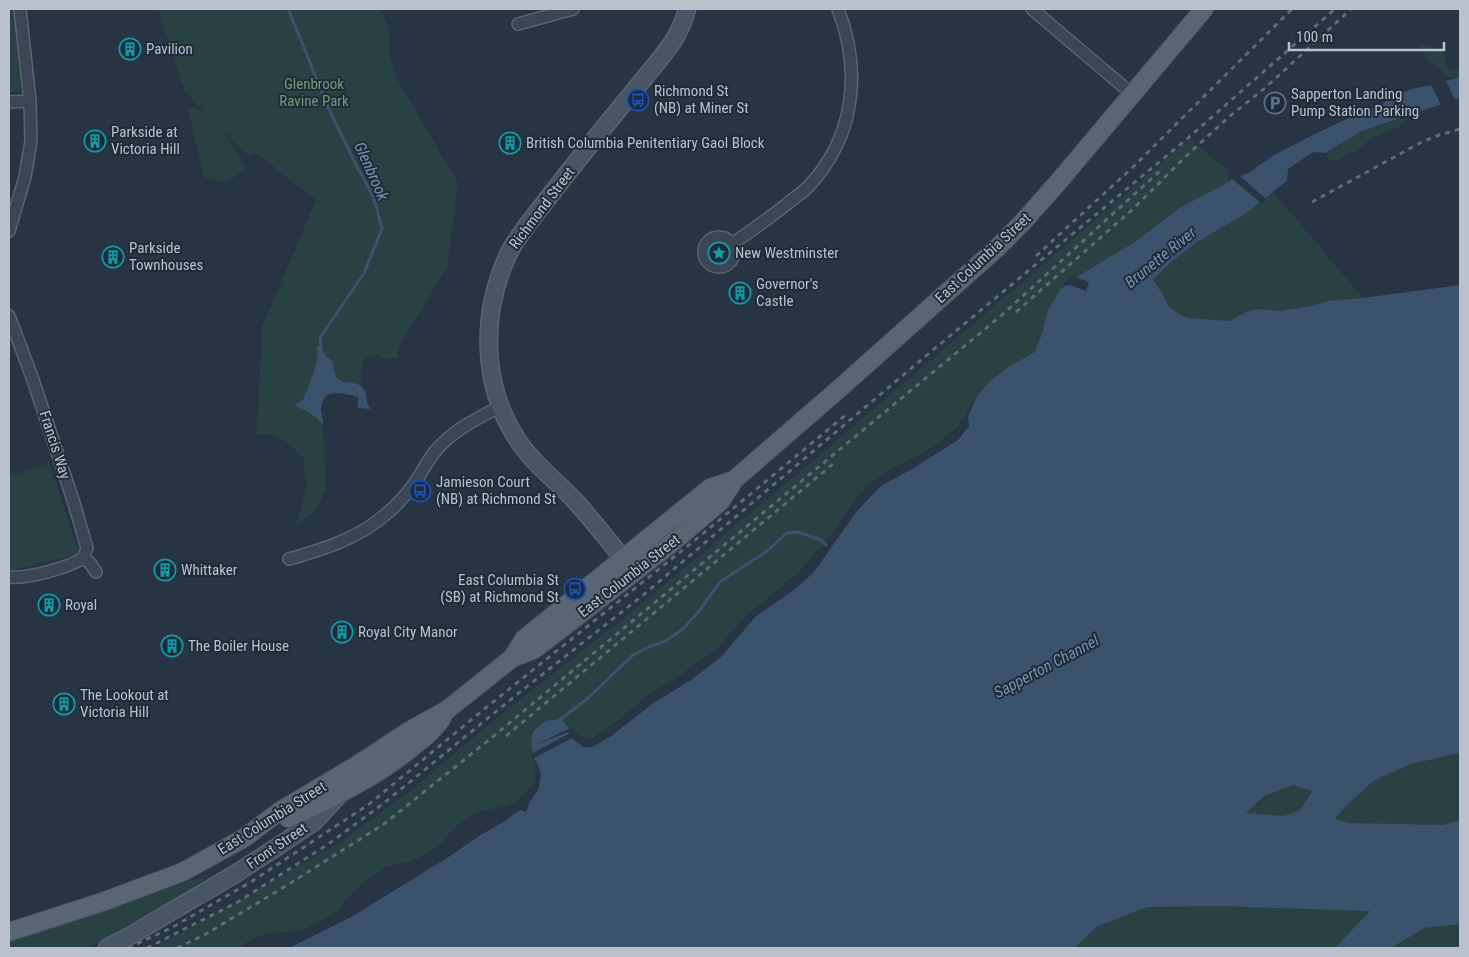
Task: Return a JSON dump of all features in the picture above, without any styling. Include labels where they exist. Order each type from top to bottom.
[{"type":"main road","name":"East Columbia Street","points":[[9,932],[180,874],[244,838],[280,812],[409,731],[447,710],[512,658],[533,650],[629,565],[672,543],[721,501],[734,480],[998,247],[1030,215],[1204,9]]},
{"type":"main road","points":[[244,838],[340,794],[376,774],[405,754],[435,729],[447,710]]},
{"type":"street","points":[[9,231],[25,177],[31,141],[30,100],[20,9]]},
{"type":"street","points":[[518,24],[573,9]]},
{"type":"street","name":"Richmond Street","points":[[629,565],[577,503],[535,462],[517,439],[500,406],[488,350],[488,331],[490,312],[497,284],[508,254],[525,227],[672,44],[683,24],[687,9]]},
{"type":"street","points":[[732,244],[808,188],[831,158],[845,128],[851,90],[851,68],[849,45],[838,9]]},
{"type":"street","points":[[1032,9],[1132,94]]},
{"type":"street","points":[[9,102],[30,100]]},
{"type":"street","name":"Francis Way","points":[[9,316],[32,377],[74,503],[87,548],[83,558]]},
{"type":"street","points":[[289,559],[331,546],[359,534],[384,516],[413,485],[436,449],[462,428],[500,406]]},
{"type":"street","points":[[9,577],[24,577],[36,574],[72,564],[83,558],[90,563],[96,572]]},
{"type":"street","name":"Front Street","points":[[107,948],[235,874],[314,822],[359,774],[407,742],[429,720]]},
{"type":"street","points":[[314,822],[346,800],[376,774]]},
{"type":"green space","points":[[9,9],[14,9],[21,92],[9,92]]},
{"type":"green space","name":"Glenbrook Ravine Park","points":[[158,9],[379,9],[389,29],[389,53],[397,79],[458,183],[447,267],[398,348],[397,358],[380,359],[380,355],[363,358],[360,395],[315,393],[319,419],[323,425],[326,489],[314,513],[296,525],[307,487],[303,457],[289,443],[271,435],[257,435],[262,327],[316,200],[256,153],[249,156],[223,130],[246,169],[226,183],[204,177],[187,106],[204,111],[185,91]]},
{"type":"green space","points":[[1420,44],[1442,51],[1449,71],[1460,68],[1460,77],[1452,78],[1429,62]]},
{"type":"green space","points":[[1409,116],[1403,125],[1374,137],[1355,151],[1331,162],[1325,153],[1362,131]]},
{"type":"green space","points":[[1190,139],[1228,170],[1228,182],[1248,173],[1110,286],[720,647],[593,740],[576,738],[551,719],[536,728],[535,745],[538,779],[531,791],[517,804],[439,847],[335,915],[306,930],[242,948],[155,948],[341,842],[405,795],[498,717],[619,622],[789,481]]},
{"type":"green space","points":[[1273,192],[1363,298],[1327,301],[1317,305],[1279,311],[1261,309],[1229,321],[1107,324],[1171,262],[1197,242]]},
{"type":"green space","points":[[49,463],[79,553],[9,570],[9,476]]},
{"type":"green space","points":[[1460,730],[1460,833],[1231,821],[1229,790]]},
{"type":"green space","points":[[210,874],[183,895],[106,939],[85,948],[9,948],[9,943]]},
{"type":"green space","points":[[1171,894],[1386,909],[1346,948],[1026,948]]},
{"type":"green space","points":[[1460,911],[1460,948],[1366,948]]},
{"type":"water","points":[[1460,77],[1460,98],[1362,131],[1325,153],[1313,152],[1288,169],[1287,181],[1245,214],[1197,242],[1171,262],[1153,280],[1169,307],[1179,314],[1188,318],[1229,321],[1249,311],[1261,309],[1279,311],[1317,305],[1327,301],[1460,285],[1460,753],[1410,764],[1373,781],[1335,819],[1348,823],[1444,825],[1460,820],[1460,924],[1424,928],[1391,948],[1335,948],[1370,911],[1221,906],[1147,907],[1096,927],[1075,948],[242,948],[301,932],[324,921],[516,805],[536,783],[537,773],[532,738],[534,731],[539,726],[550,720],[563,721],[576,738],[593,740],[684,676],[801,574],[860,497],[921,458],[958,429],[977,396],[990,381],[1010,366],[1035,352],[1048,310],[1061,289],[1075,278],[1135,242],[1181,207],[1227,183],[1241,171],[1330,123],[1411,89]],"holes":[[[1293,785],[1313,791],[1299,811],[1284,816],[1246,813],[1264,796]]]},
{"type":"water","points":[[321,345],[325,356],[332,361],[338,379],[361,386],[366,392],[370,409],[358,408],[358,397],[340,393],[330,394],[323,402],[321,409],[323,425],[314,416],[295,405],[303,400],[317,360],[317,347]]},
{"type":"pier","points":[[1451,77],[1456,78],[1446,81],[1456,102],[1442,107],[1431,85],[1411,89],[1381,105],[1317,133],[1274,155],[1248,173],[1240,176],[1267,200],[1262,204],[1230,177],[1239,169],[1310,125],[1329,120],[1370,97],[1390,94]]},
{"type":"pier","points":[[1073,276],[1089,282],[1086,291],[1070,285],[1063,286]]},
{"type":"pier","points":[[977,396],[968,416],[969,426],[958,440],[881,486],[856,512],[814,572],[794,590],[756,616],[721,657],[691,680],[655,702],[610,737],[592,747],[583,747],[572,738],[532,759],[531,754],[570,733],[568,732],[535,745],[572,728],[580,737],[592,738],[607,729],[646,697],[682,674],[719,646],[743,618],[799,572],[814,553],[825,543],[858,495],[872,481],[919,455],[947,436],[966,415]]},
{"type":"pier","points":[[534,759],[541,774],[540,781],[538,790],[525,812],[521,810],[514,814],[353,916],[289,948],[240,948],[254,938],[270,933],[289,932],[306,928],[335,913],[358,888],[385,867],[410,861],[427,854],[443,841],[454,828],[472,815],[516,802],[532,786],[535,778]]},
{"type":"waterway","name":"Glenbrook","points":[[288,9],[326,103],[369,188],[376,205],[382,229],[364,273],[320,338],[321,349]]},
{"type":"waterway","points":[[557,722],[588,698],[633,655],[666,641],[684,628],[720,582],[767,551],[787,533],[797,532],[804,534],[821,540],[826,545]]},
{"type":"railway","points":[[1036,256],[1133,167],[1292,9]]},
{"type":"railway","points":[[147,948],[236,903],[327,845],[384,803],[642,596],[921,360],[1188,138],[1335,9]]},
{"type":"railway","points":[[1016,312],[1134,208],[1185,157],[1230,116],[1265,88],[1351,9]]},
{"type":"railway","points":[[1312,202],[1420,143],[1460,129]]},
{"type":"railway","points":[[177,948],[206,934],[384,824],[490,739],[1002,315],[1161,170]]},
{"type":"railway","points":[[128,948],[171,928],[251,882],[368,805],[694,541],[848,413]]},
{"type":"railway","points":[[506,736],[833,464]]},
{"type":"place","name":"Pavilion","points":[[130,49]]},
{"type":"place","name":"Richmond St (NB) at Miner St","points":[[638,100]]},
{"type":"place","name":"Sapperton Landing Pump Station Parking","points":[[1275,103]]},
{"type":"place","name":"Parkside at Victoria Hill","points":[[95,141]]},
{"type":"place","name":"British Columbia Penitentiary Gaol Block","points":[[510,143]]},
{"type":"place","name":"New Westminster","points":[[719,253]]},
{"type":"place","name":"Parkside Townhouses","points":[[113,257]]},
{"type":"place","name":"Governor's Castle","points":[[740,293]]},
{"type":"place","name":"Jamieson Court (NB) at Richmond St","points":[[420,491]]},
{"type":"place","name":"Whittaker","points":[[165,570]]},
{"type":"place","name":"East Columbia St (SB) at Richmond St","points":[[575,589]]},
{"type":"place","name":"Royal","points":[[49,605]]},
{"type":"place","name":"Royal City Manor","points":[[342,632]]},
{"type":"place","name":"The Boiler House","points":[[172,646]]},
{"type":"place","name":"The Lookout at Victoria Hill","points":[[64,704]]},
{"type":"water label","name":"Brunette River","points":[[1160,257]]},
{"type":"water label","name":"Sapperton Channel","points":[[1046,666]]}]
